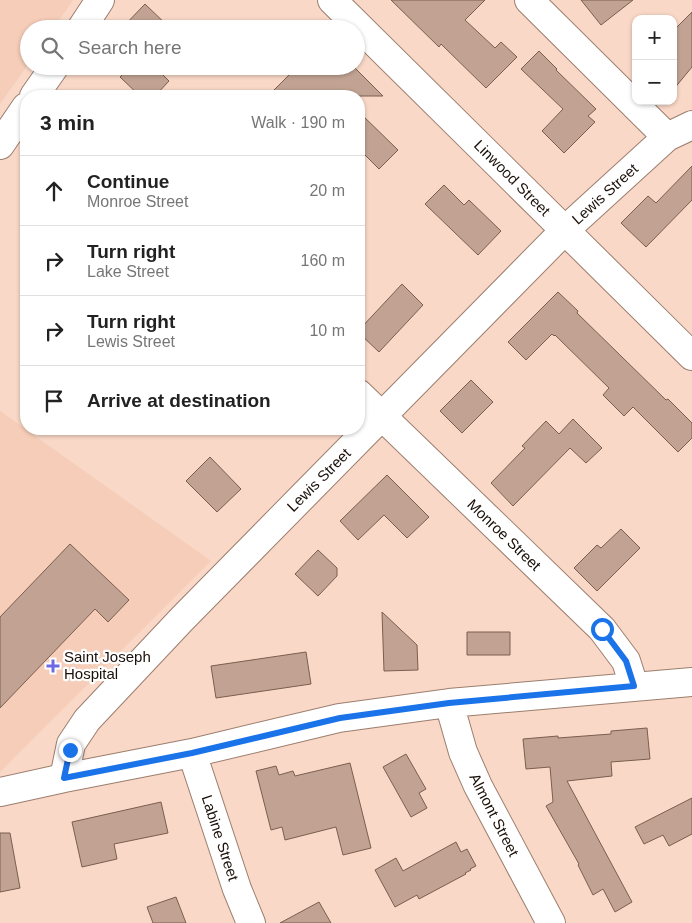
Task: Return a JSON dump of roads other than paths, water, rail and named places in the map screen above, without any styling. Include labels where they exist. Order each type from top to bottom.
[{"type":"street","points":[[87,20],[100,0]]},
{"type":"street","name":"Linwood Street","points":[[332,0],[352,20]]},
{"type":"street","points":[[530,0],[666,137]]},
{"type":"street","name":"Linwood Street","points":[[365,33],[692,356]]},
{"type":"street","points":[[0,145],[20,119]]},
{"type":"street","name":"Lewis Street","points":[[365,433],[564,231],[666,137],[692,125]]},
{"type":"street","name":"Monroe Street","points":[[365,400],[602,629],[626,661],[634,686]]},
{"type":"street","name":"Lewis Street","points":[[64,778],[71,744],[87,720],[182,619],[363,435]]},
{"type":"street","points":[[0,792],[192,753],[340,718],[449,703],[692,682]]},
{"type":"street","name":"Almont Street","points":[[449,703],[463,752],[478,786],[551,923]]},
{"type":"street","name":"Labine Street","points":[[192,753],[237,889],[251,923]]},
{"type":"place","name":"Saint Joseph Hospital","points":[[53,666]]}]
